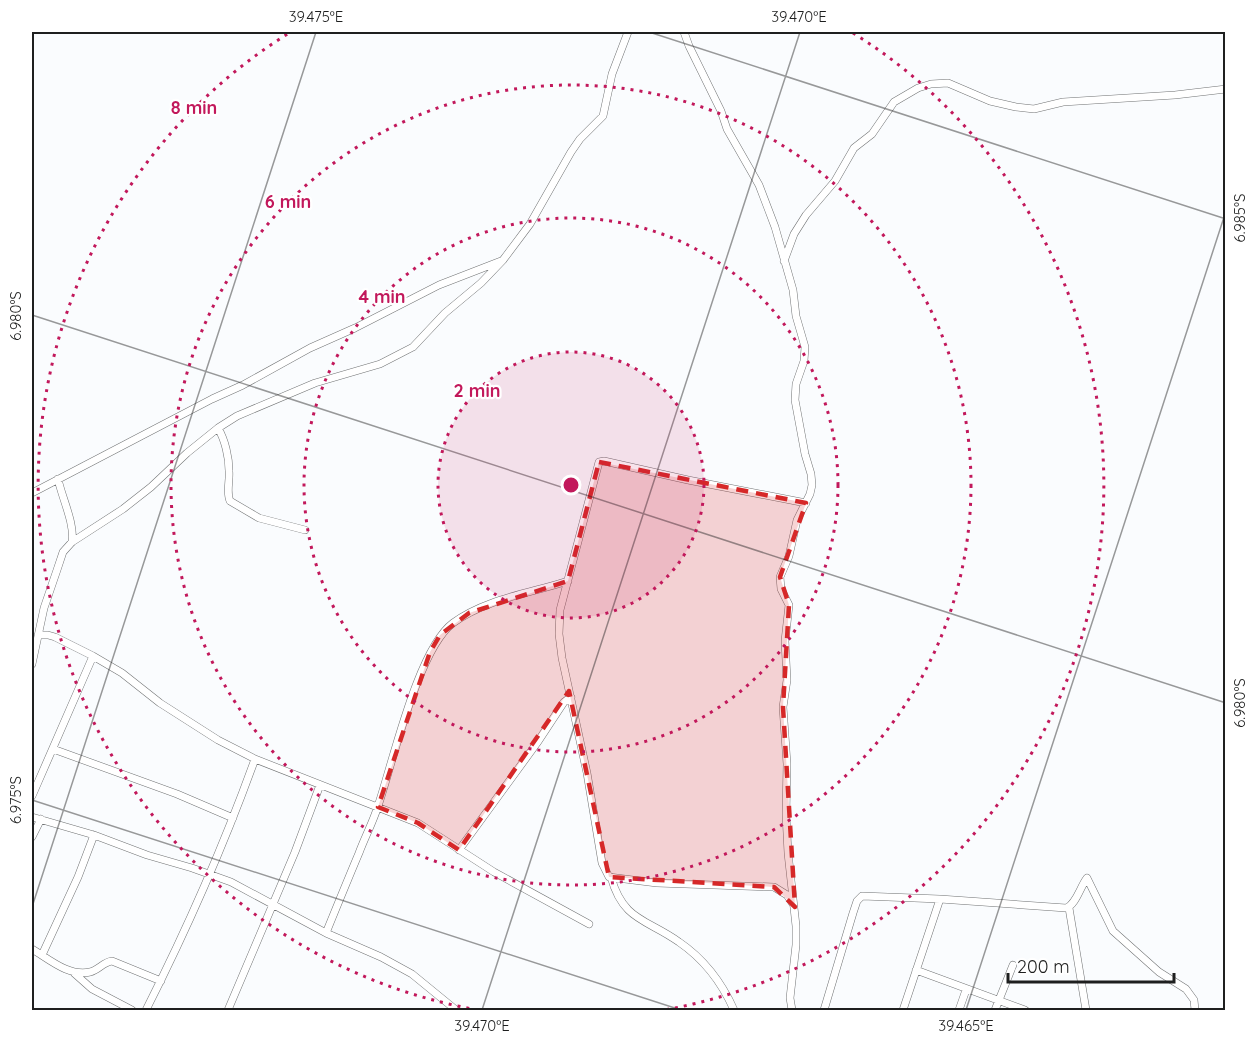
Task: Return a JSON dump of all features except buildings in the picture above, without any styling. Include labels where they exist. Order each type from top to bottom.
[{"type":"street","points":[[32,664],[44,608],[63,552],[72,542],[130,504],[218,428],[256,407],[315,383],[380,364],[413,347],[445,313],[481,283],[503,260],[517,245],[542,206],[580,139],[603,116],[612,74],[628,32]]},
{"type":"street","points":[[684,32],[721,111],[727,129],[744,155],[759,185],[775,227],[793,290],[796,316],[805,347],[804,362],[794,391],[812,485],[797,520],[789,556],[780,577],[781,589],[789,605],[785,656],[787,680],[783,707],[787,764],[787,829],[795,906],[796,945],[790,998],[792,1011]]},
{"type":"street","points":[[784,261],[794,234],[806,215],[835,181],[854,148],[872,134],[894,102],[918,88],[931,84],[948,83],[990,101],[1034,109],[1063,102],[1175,95],[1226,89]]},
{"type":"street","points":[[32,493],[243,385],[310,348],[356,328],[423,292],[503,260]]},
{"type":"street","points":[[218,428],[224,442],[229,466],[230,501],[259,518],[305,530]]},
{"type":"street","points":[[734,1011],[720,984],[704,963],[678,941],[641,920],[627,909],[619,900],[611,877],[602,863],[587,773],[559,634],[560,610],[597,466],[601,461],[806,503]]},
{"type":"street","points":[[58,479],[73,530],[72,542]]},
{"type":"street","points":[[326,933],[378,807],[415,693],[430,652],[440,635],[469,613],[568,581]]},
{"type":"street","points":[[38,635],[55,637],[93,656],[218,740],[255,759],[418,824],[589,924]]},
{"type":"street","points":[[32,796],[93,656]]},
{"type":"street","points":[[459,850],[564,702],[571,697]]},
{"type":"street","points":[[53,749],[177,794],[233,818]]},
{"type":"street","points":[[146,1011],[177,950],[233,818],[255,759]]},
{"type":"street","points":[[228,1011],[295,852],[320,785]]},
{"type":"street","points":[[32,817],[209,873],[412,974],[456,1011]]},
{"type":"street","points":[[32,837],[40,819]]},
{"type":"street","points":[[42,955],[78,877],[94,835]]},
{"type":"street","points":[[611,877],[657,883],[774,887],[787,894],[795,906]]},
{"type":"street","points":[[824,1011],[853,912],[857,901],[862,896],[1069,908],[1087,878],[1113,931],[1152,966],[1186,989],[1194,999],[1195,1011]]},
{"type":"street","points":[[905,1010],[940,899]]},
{"type":"street","points":[[1069,908],[1086,1011]]},
{"type":"street","points":[[32,949],[74,973],[92,989],[132,1011]]},
{"type":"street","points":[[74,973],[93,972],[107,961],[111,961],[161,981]]},
{"type":"street","points":[[995,1011],[1013,965]]},
{"type":"street","points":[[916,970],[1025,1011]]},
{"type":"street","points":[[959,1011],[966,990]]},
{"type":"highlighted area","points":[[599,462],[806,503],[780,577],[789,605],[783,707],[795,907],[774,887],[609,877],[569,691],[459,850],[418,823],[378,807],[430,652],[440,635],[469,613],[568,581]]}]
